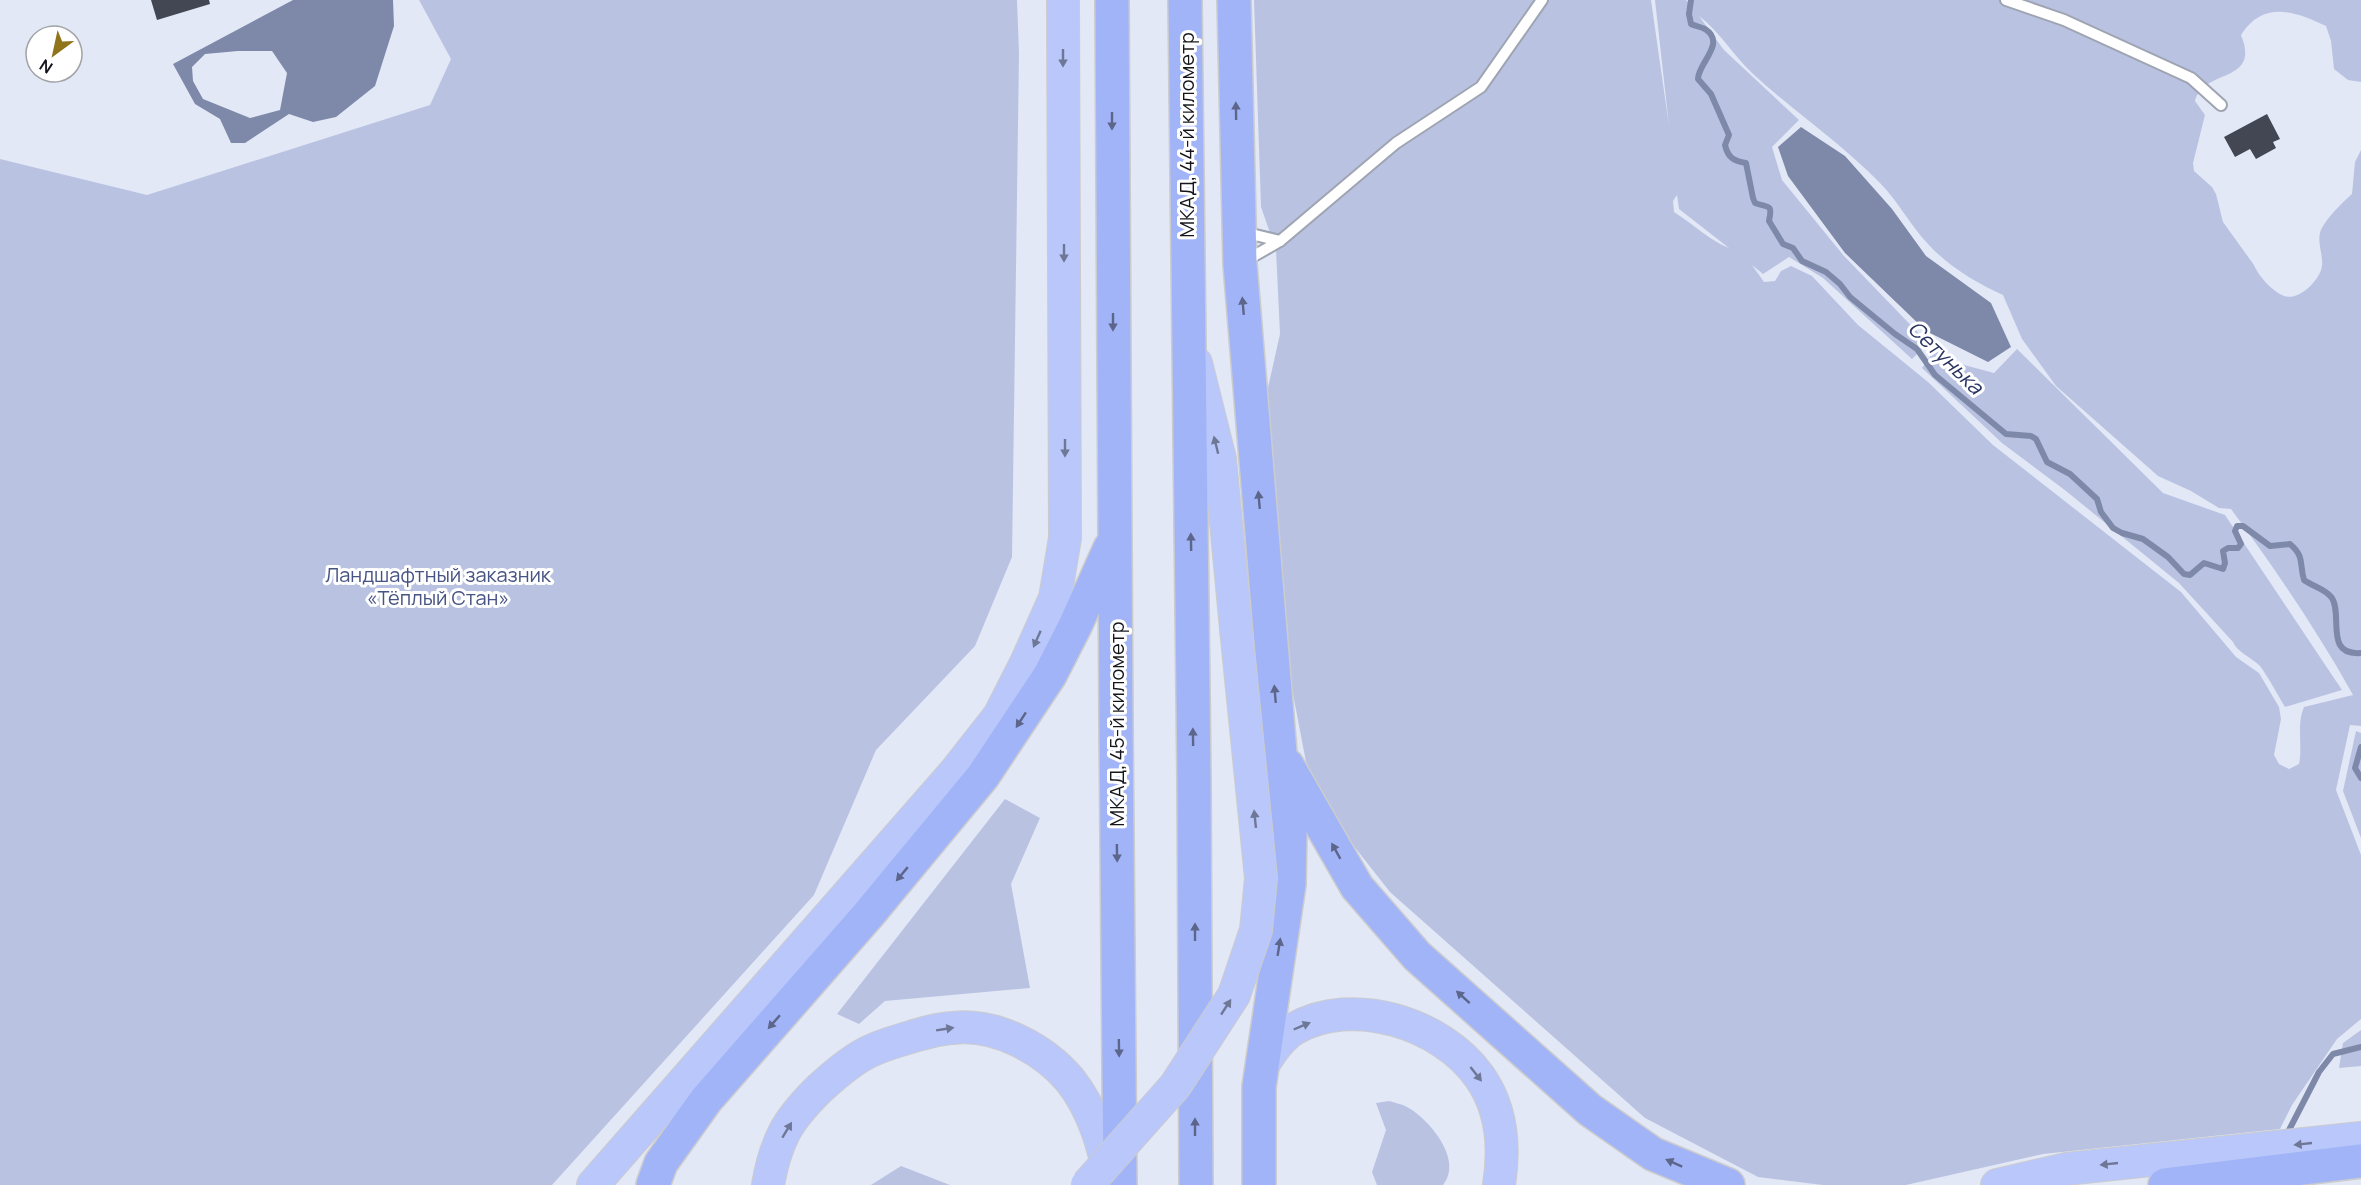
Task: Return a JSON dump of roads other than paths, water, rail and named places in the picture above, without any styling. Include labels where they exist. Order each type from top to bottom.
[{"type":"highway","name":"МКАД, 45-й километр","points":[[1112,0],[1120,1185]]},
{"type":"highway","name":"МКАД, 44-й километр","points":[[1185,0],[1188,329]]},
{"type":"highway","points":[[1234,0],[1240,264],[1280,753],[1290,832],[1289,884],[1258,1087],[1259,1185]]},
{"type":"highway","points":[[1188,329],[1196,1185]]},
{"type":"highway","points":[[653,1185],[661,1163],[706,1100],[868,915],[983,776],[1050,675],[1076,624],[1114,538]]},
{"type":"highway","points":[[1280,753],[1357,887],[1417,956],[1590,1110],[1653,1154],[1728,1185]]},
{"type":"highway","points":[[2165,1185],[2361,1161]]},
{"type":"main road","points":[[593,1185],[955,772],[999,716],[1026,663],[1055,597],[1065,538],[1063,0]]},
{"type":"main road","points":[[1087,1185],[1175,1086],[1234,995],[1256,930],[1261,879],[1220,459],[1188,329]]},
{"type":"main road","points":[[1262,1067],[1274,1048],[1293,1029],[1322,1018],[1356,1015],[1392,1018],[1424,1029],[1454,1049],[1478,1075],[1493,1103],[1502,1131],[1502,1164],[1499,1185]]},
{"type":"main road","points":[[768,1185],[771,1166],[784,1132],[805,1103],[832,1077],[861,1055],[926,1032],[955,1027],[983,1030],[1017,1040],[1044,1057],[1068,1078],[1088,1105],[1098,1131],[1112,1185]]},
{"type":"main road","points":[[1997,1185],[2024,1181],[2066,1169],[2361,1138]]},
{"type":"lane","points":[[1240,264],[1280,241],[1395,143],[1481,87],[1542,0]]},
{"type":"lane","points":[[2006,0],[2064,20],[2191,78],[2221,105]]},
{"type":"lane","points":[[1238,231],[1280,241]]},
{"type":"waterway","name":"Сетунька","points":[[1691,0],[1689,14],[1691,24],[1705,29],[1713,40],[1710,53],[1698,79],[1711,94],[1729,135],[1725,145],[1728,153],[1735,160],[1746,163],[1755,203],[1770,209],[1769,221],[1783,244],[1793,248],[1802,261],[1826,272],[1850,297],[1917,349],[1935,375],[2006,434],[2031,436],[2036,439],[2047,462],[2070,474],[2097,499],[2101,512],[2113,528],[2143,539],[2168,557],[2184,574],[2190,575],[2204,563],[2223,569],[2225,563],[2223,551],[2228,548],[2238,548],[2241,544],[2235,531],[2237,526],[2243,526],[2270,546],[2290,544],[2300,557],[2304,580],[2326,592],[2332,598],[2335,606],[2338,642],[2342,648],[2350,652],[2361,653]]},
{"type":"waterway","name":"Сетунька","points":[[2361,747],[2355,768],[2361,778]]},
{"type":"waterway","name":"Сетунька","points":[[2285,1134],[2319,1072],[2333,1054],[2361,1047]]},
{"type":"park label","name":"Ландшафтный заказник «Тёплый Стан»","points":[[438,586]]}]
